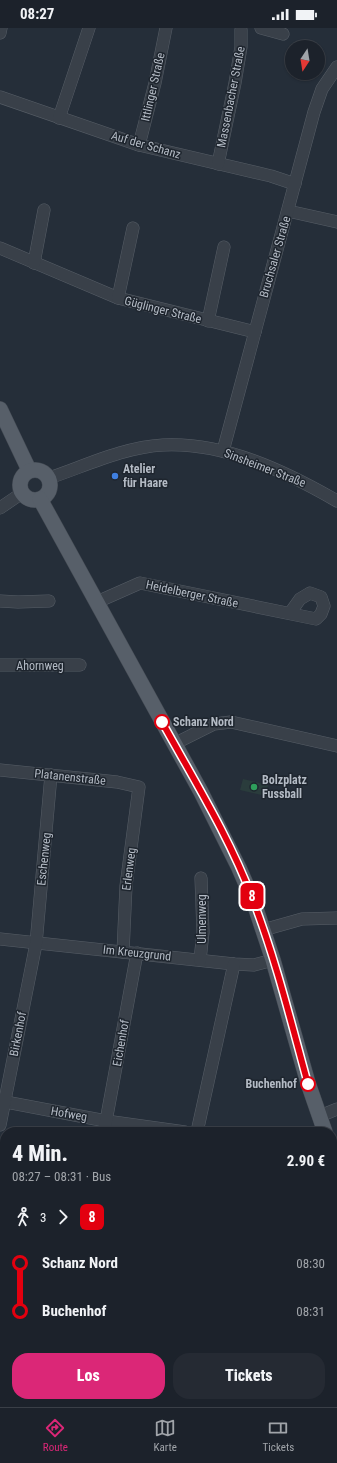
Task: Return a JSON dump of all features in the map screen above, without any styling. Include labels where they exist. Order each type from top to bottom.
[{"type":"main road","points":[[0,409],[29,470]]},
{"type":"main road","points":[[37,469],[44,472],[49,478],[51,486],[47,494],[40,499],[33,500],[27,498],[22,493],[20,480],[29,470],[37,469]]},
{"type":"main road","points":[[40,499],[228,844],[253,900],[273,960],[308,1084],[323,1127]]},
{"type":"street","points":[[0,32],[1,28]]},
{"type":"street","points":[[59,118],[88,28]]},
{"type":"street","name":"Ittlinger Straße","points":[[139,145],[155,83],[166,28]]},
{"type":"street","points":[[261,28],[283,34]]},
{"type":"street","name":"Massenbacher Straße","points":[[218,164],[235,83],[241,41],[240,29]]},
{"type":"street","name":"Bruchsaler Straße","points":[[223,452],[319,98],[328,78],[337,67]]},
{"type":"street","name":"Auf der Schanz","points":[[0,97],[139,145],[271,176],[296,184]]},
{"type":"street","points":[[34,262],[44,210]]},
{"type":"street","points":[[288,212],[337,222]]},
{"type":"street","name":"Güglinger Straße","points":[[118,298],[133,228]]},
{"type":"street","name":"Güglinger Straße","points":[[208,322],[224,247]]},
{"type":"street","name":"Güglinger Straße","points":[[0,248],[118,298],[208,322],[255,332]]},
{"type":"street","name":"Sinsheimer Straße","points":[[49,478],[106,458],[148,447],[181,446],[223,452],[266,466],[294,478],[337,501]]},
{"type":"street","points":[[0,508],[22,493]]},
{"type":"street","name":"Heidelberger Straße","points":[[97,602],[140,583],[290,613]]},
{"type":"street","points":[[0,601],[49,601]]},
{"type":"street","name":"Ahornweg","points":[[0,665],[80,665]]},
{"type":"street","points":[[174,744],[214,724],[231,722],[337,746]]},
{"type":"street","name":"Platanenstraße","points":[[0,770],[117,782],[139,787]]},
{"type":"street","name":"Eschenweg","points":[[36,944],[51,775]]},
{"type":"street","name":"Erlenweg","points":[[123,952],[126,886],[139,787]]},
{"type":"street","name":"Ulmenweg","points":[[200,960],[203,932],[201,878]]},
{"type":"street","points":[[263,930],[302,919],[337,918]]},
{"type":"street","name":"Im Kreuzgrund","points":[[0,939],[234,964],[254,965],[273,960]]},
{"type":"street","name":"Birkenhof","points":[[0,1124],[2,1101],[36,944]]},
{"type":"street","name":"Eichenhof","points":[[105,1126],[137,953]]},
{"type":"street","points":[[198,1127],[234,964]]},
{"type":"street","name":"Hofweg","points":[[2,1101],[105,1126],[118,1127]]},
{"type":"street","points":[[320,1116],[337,1110]]},
{"type":"shaded area","name":"Bolzplatz Fussball","points":[[243,779],[268,785],[266,796],[240,790]]},
{"type":"bus line","name":"8","points":[[162,722],[196,782],[228,844],[253,900],[273,960],[308,1084]]},
{"type":"place","name":"Atelier für Haare","points":[[115,476]]},
{"type":"place","name":"Schanz Nord","points":[[162,722]]},
{"type":"place","name":"Bolzplatz Fussball","points":[[254,787]]},
{"type":"place","name":"Buchenhof","points":[[308,1084]]}]
